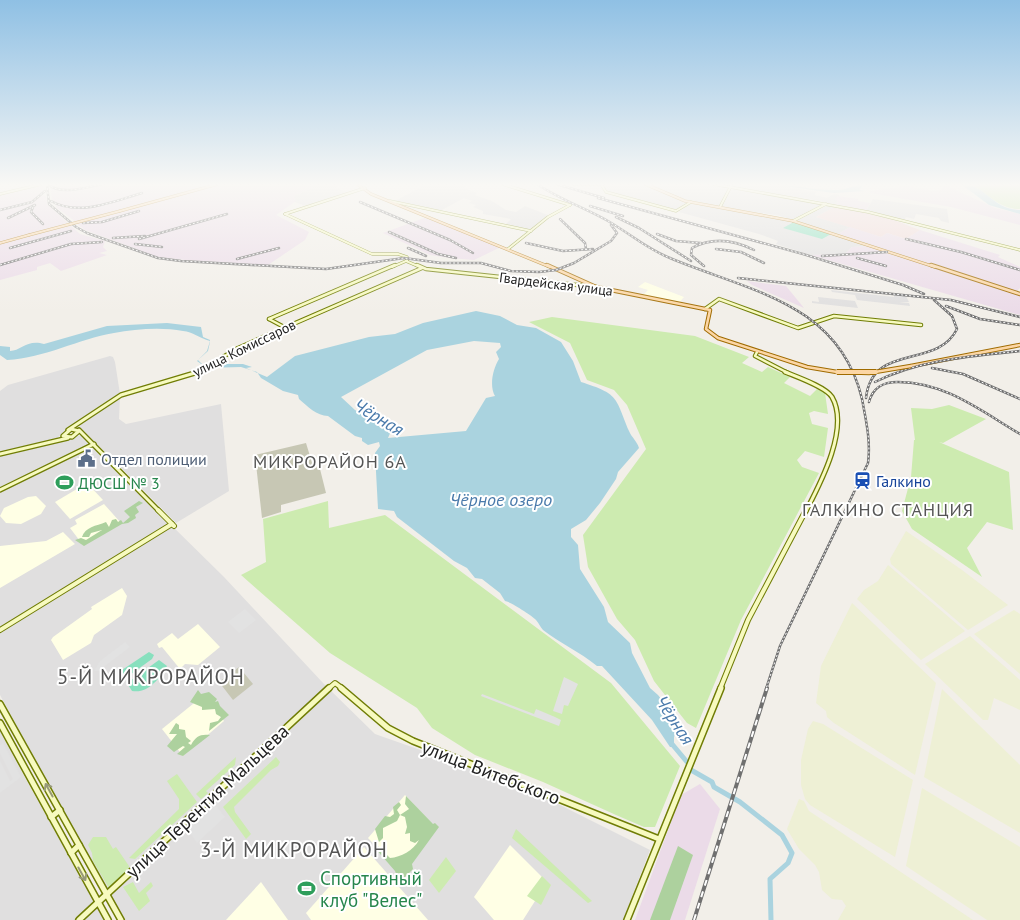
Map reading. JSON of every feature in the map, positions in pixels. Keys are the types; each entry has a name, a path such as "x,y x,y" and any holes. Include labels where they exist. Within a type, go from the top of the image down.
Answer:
{"main road":[{"path":"0,243 58,227"},
{"name":"Гвардейская улица","path":"313,227 372,254 401,254 407,257 406,261 426,269 596,287 705,309"},
{"path":"454,227 596,287"},
{"path":"511,227 530,231"},
{"path":"508,249 535,227"},
{"path":"811,227 1020,294"},
{"path":"933,227 1020,250"},
{"path":"284,328 269,319 406,261"},
{"name":"улица Комиссаров","path":"45,443 121,394 194,374 208,364 284,328 422,268"},
{"path":"417,271 426,269"},
{"path":"921,325 834,316 810,322 798,328 719,299 705,309 711,312 706,327 707,331 715,337 807,367 837,372 869,373 1020,345"},
{"path":"627,920 748,620 822,480 832,456 835,425 832,396 816,385 759,360 755,356 758,352"},
{"path":"73,436 78,429 79,422"},
{"path":"68,438 63,436 66,431 78,429"},
{"path":"0,630 173,525 78,429"},
{"path":"0,454 73,436 86,436"},
{"path":"0,490 94,444"},
{"name":"улица Витебского","path":"336,683 388,728 413,741 659,839"},
{"name":"улица Терентия Мальцева","path":"79,920 336,683"},
{"path":"0,704 122,920"},
{"path":"0,724 108,920"},
{"path":"51,817 60,810"},
{"path":"71,853 80,845"}],"shaded area":[{"path":"0,227 58,227 0,242"},
{"path":"63,227 72,227 80,234 105,241 103,247 107,251 99,253 107,255 61,271 50,263 37,267 37,270 0,280 0,244"},
{"path":"81,227 299,227 309,232 305,240 268,265 158,257"},
{"path":"400,227 449,227 501,247 474,260 450,258 430,255 383,233"},
{"path":"515,227 534,227 530,230"},
{"path":"733,227 811,227 870,246 852,247 845,254 811,255 776,244 778,241"},
{"path":"815,227 850,227 838,234"},
{"path":"848,227 912,227 920,230 906,239 887,233 881,237"},
{"path":"850,227 881,237 887,233 906,239 920,230 1000,255 998,257 1020,267 1020,288 1016,292 838,234"},
{"path":"870,246 1020,294 1020,315 811,255 845,254 852,247"},
{"path":"747,281 786,286 804,308 752,285"},
{"path":"645,282 684,297 679,303 642,296 648,290 638,287"},
{"path":"831,290 894,297 894,295 906,296 909,302 899,302 909,303 910,306 857,300 855,295 832,292"},
{"path":"818,297 855,301 858,308 812,303 812,301 819,302"},
{"path":"110,356 113,357 115,362 120,394 94,410 57,438 0,453 0,391 8,385"},
{"path":"120,396 119,419 126,424 221,404 229,491 176,523 79,426 80,423"},
{"path":"82,435 86,436 101,456 224,577 324,684 375,734 520,785 650,850 623,920 123,920 0,695 0,454"},
{"path":"306,443 313,466 320,469 326,493 281,505 281,512 262,518 255,455"},
{"path":"87,483 103,500 70,519 55,502"},
{"path":"36,496 46,506 41,514 21,524 6,523 0,516 4,508 28,497"},
{"path":"104,504 121,523 83,545 70,528 77,524 75,520"},
{"path":"906,531 1008,605 968,630 891,564 890,559"},
{"path":"63,532 75,544 0,588 0,546 46,541"},
{"path":"888,565 965,631 921,660 857,599 864,590 878,581"},
{"path":"122,588 127,596 122,615 94,635 91,643 63,660 51,640 53,637 92,609 91,607"},
{"path":"852,603 936,683 915,775 834,723 827,717 826,711 816,703 821,666"},
{"path":"245,609 256,620 239,633 228,622"},
{"path":"1014,610 1020,614 1020,674 974,634"},
{"path":"198,624 220,647 198,665 185,664 180,669 162,647 159,648 157,644 172,633 178,639"},
{"path":"970,636 1020,680 1020,710 994,698 988,720 983,720 925,664"},
{"path":"125,642 130,647 105,666 102,671 94,671 100,661"},
{"path":"239,667 253,684 233,700 219,682"},
{"path":"564,677 578,684 568,706 564,705 562,714 553,711"},
{"path":"942,689 1020,765 1020,833 924,777"},
{"path":"482,694 534,714 536,709 561,720 559,726 481,696"},
{"path":"204,695 224,721 183,756 162,729"},
{"path":"813,721 823,724 913,780 895,857 810,805 805,799 801,785 801,760 808,729"},
{"path":"0,731 23,774 104,920 0,920"},
{"path":"3,743 21,777 0,793 0,761 10,781 13,779 0,753 0,745"},
{"path":"700,784 720,809 685,920 635,920 681,795"},
{"path":"922,788 1020,847 1020,920 987,920 906,866"},
{"path":"405,795 436,828 400,872 368,838"},
{"path":"799,799 804,801 809,811 973,920 838,920 846,906 842,900 832,899 822,890 819,872 815,865 799,849 787,829"},
{"path":"211,805 217,807 225,817 197,843 186,827"},
{"path":"510,845 547,882 523,920 494,920 474,897"},
{"path":"364,847 428,920 311,920 306,913"},
{"path":"261,882 288,920 226,920"}],"green space":[{"path":"809,227 831,234 822,239 783,228"},
{"path":"552,317 695,336 749,357 742,363 762,372 768,367 790,377 784,383 810,396 817,389 825,393 828,414 814,411 809,413 812,424 828,428 824,457 805,451 797,460 802,467 819,473 741,620 696,728 687,723 654,681 635,640 617,619 588,567 583,535 646,449 627,405 614,390 587,380 570,343 529,322"},
{"path":"949,405 986,419 943,443 939,442 1009,472 1013,530 987,522 967,548 982,577 912,529 902,511 911,477 915,440 911,408 932,409"},
{"path":"139,501 143,503 136,507 139,512 135,515 136,518 128,523 122,524 84,546 75,540 81,538 86,540 102,530 91,533 89,537 82,537 88,529 106,522 109,527 112,520 116,519 118,522 121,520 123,523 130,517 124,511"},
{"path":"328,501 329,528 385,515 611,683 680,766 655,827 644,827 543,782 475,755 432,728 417,708 330,653 241,575 266,562 263,519"},
{"path":"149,652 154,655 152,659 127,677 120,677 122,670"},
{"path":"159,660 167,666 157,680 148,688 132,691 127,683"},
{"path":"198,690 201,694 209,692 217,699 215,702 218,701 220,706 229,715 209,731 210,723 218,721 221,717 216,714 215,709 202,710 202,707 190,702"},
{"path":"176,723 179,725 179,729 185,730 186,737 191,741 188,743 191,745 199,736 210,735 183,756 177,754 185,747 183,746 174,752 167,746 177,734 169,734"},
{"path":"236,757 235,765 206,791 208,793 201,799 196,794"},
{"path":"276,757 280,762 278,766 271,770 234,807 235,812 251,834 246,839 223,807"},
{"path":"177,774 197,802 135,859 129,858 179,809 179,799 167,781"},
{"path":"406,796 433,824 435,823 439,827 412,864 413,869 402,880 398,879 395,871 375,848 378,846 390,858 406,853 416,844 419,840 415,843 410,841 410,833 405,834 407,827 405,817 400,815 409,809 405,804"},
{"path":"399,802 401,805 397,810 400,815 397,821 383,828 383,838 379,842 375,829 385,816 390,817 394,814 393,807"},
{"path":"516,829 592,901 588,903 512,838"},
{"path":"93,837 106,837 113,849 116,847 129,866 128,871 109,888 93,861 88,845"},
{"path":"678,846 693,855 670,920 650,920"},
{"path":"446,857 456,871 439,893 429,880"},
{"path":"542,876 551,885 541,905 527,896"},
{"path":"133,882 139,893 151,882 153,886 146,893 150,901 139,911 123,887"}],"water":[{"name":"Чёрное озеро","path":"476,311 500,316 517,325 536,328 561,342 573,361 581,382 603,390 614,398 639,448 618,472 616,479 600,503 586,520 571,529 571,537 578,545 580,569 604,607 608,622 630,643 632,653 650,688 658,695 680,723 674,737 674,747 670,747 652,720 602,666 597,666 543,630 534,618 505,601 500,593 482,579 475,578 467,568 454,561 397,517 394,511 378,509 375,453 380,446 379,442 368,445 362,441 362,438 355,436 328,416 312,410 299,399 298,395 283,391 261,378 258,373 267,377 295,356 369,337 395,334 423,323","holes":["474,341 500,343 501,347 496,352 499,359 492,377 492,387 495,396 486,398 466,431 388,438 390,429 355,410 341,397 427,350"]},
{"path":"167,323 201,327 203,337 210,341 183,331 166,329 140,330 87,339 21,359 7,360 0,355 0,346 10,347 10,351 29,344 44,344 107,326"},
{"path":"227,364 243,364 252,367 246,368 251,370 241,367 206,368"}],"waterway":[{"name":"Чёрная","path":"672,744 687,762"},
{"name":"Чёрная","path":"691,770 712,782 714,787 740,802 782,835 792,853 788,863 770,879 771,920"}],"railway":[{"path":"76,227 87,233 158,258 181,261 326,269 404,258 441,263 481,263 511,271 539,272 556,270 574,263 611,241 617,233 612,227"},
{"path":"139,239 181,227"},
{"path":"419,227 450,240 473,253"},
{"path":"568,227 585,243 586,249"},
{"path":"617,227 662,254 787,304 812,320 833,341 850,366 862,399 868,439 868,463 780,646 766,689"},
{"path":"637,227 691,261"},
{"path":"704,227 803,254 903,285 924,294"},
{"path":"10,248 71,231"},
{"path":"389,232 438,254 456,258"},
{"path":"657,234 676,241 701,243"},
{"path":"113,238 145,236"},
{"path":"906,239 961,252 1020,270"},
{"path":"0,265 71,244 102,242"},
{"path":"704,266 691,255 692,248 707,242 731,242 754,250"},
{"path":"526,243 563,251 593,249"},
{"path":"135,244 162,247"},
{"path":"237,259 279,248"},
{"path":"408,248 426,256"},
{"path":"716,249 741,252 764,263"},
{"path":"822,256 887,252"},
{"path":"857,258 886,266"},
{"path":"738,278 951,300 1020,317"},
{"path":"866,398 871,381 880,369 892,362 935,349 948,341 957,329 952,316 934,300"},
{"path":"946,306 980,319 1020,325"},
{"path":"875,382 927,364 964,357 1020,351"},
{"path":"932,368 963,374 1020,399"},
{"path":"869,402 876,389 883,384 898,382 915,383 947,392 962,399 1020,434"},
{"path":"694,920 767,688"}],"place":[{"name":"Отдел полиции","path":"87,459"},
{"name":"Галкино","path":"862,481"},
{"name":"ДЮСШ № 3","path":"64,483"},
{"name":"Спортивный клуб \"Велес\"","path":"306,889"}],"district":[{"name":"МИКРОРАЙОН 6А","path":"330,461"},
{"name":"ГАЛКИНО СТАНЦИЯ","path":"888,509"},
{"name":"5-Й МИКРОРАЙОН","path":"151,676"},
{"name":"3-Й МИКРОРАЙОН","path":"294,849"}]}
